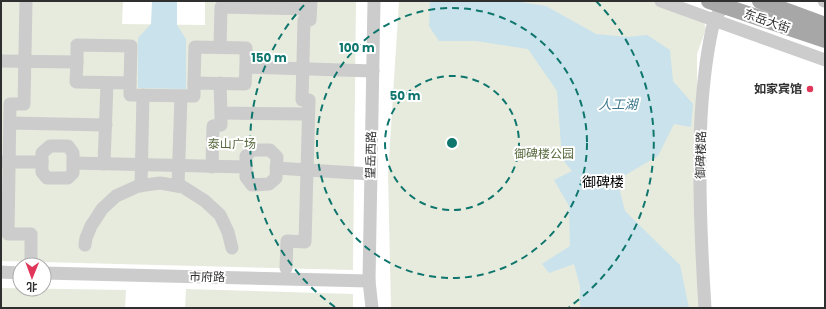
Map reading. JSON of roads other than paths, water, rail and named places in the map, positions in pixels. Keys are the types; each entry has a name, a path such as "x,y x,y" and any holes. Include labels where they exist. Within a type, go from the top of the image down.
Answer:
{"main road":[{"name":"东岳大街","path":"709,1 726,4 825,40"},
{"name":"东岳大街","path":"760,1 825,25"}],"street":[{"path":"26,1 24,104 10,104 10,123 5,162 8,234 31,234 31,257"},
{"path":"221,7 240,3 242,1"},
{"name":"望岳西路","path":"372,308 369,281 374,1"},
{"path":"661,1 825,60"},
{"name":"御碑楼路","path":"705,308 702,265 700,150 704,77 715,20 726,4"},
{"path":"221,7 293,5 292,20 308,10"},
{"path":"220,47 221,7"},
{"path":"286,268 287,241 305,242 309,100 302,100 308,10"},
{"path":"130,83 76,82 77,45 131,46 130,95 181,96 194,96 194,83 195,47 246,48 245,84 194,83"},
{"path":"1,61 77,62"},
{"path":"246,67 373,71"},
{"path":"104,164 107,83"},
{"path":"212,167 213,126 221,125 220,84"},
{"path":"142,186 143,95"},
{"path":"178,186 181,96"},
{"path":"221,113 308,114"},
{"path":"10,123 106,125"},
{"path":"50,146 68,146 73,153 73,173 68,178 47,178 42,172 42,162 42,153 50,146"},
{"path":"252,150 270,150 277,157 276,178 269,184 252,185 246,176 246,167 246,156 252,150"},
{"path":"5,162 42,162"},
{"path":"73,163 246,167"},
{"path":"276,168 371,174"},
{"path":"85,245 91,226 102,209 116,196 142,186 160,183 184,187 205,201 220,216 228,232 232,248"},
{"path":"1,272 12,273"},
{"name":"市府路","path":"52,274 369,281"}],"water":[{"path":"152,1 177,1 177,25 186,39 186,89 138,88 138,38 151,24"},
{"name":"人工湖","path":"430,1 513,1 546,6 596,34 628,37 647,35 670,50 673,81 693,104 691,127 674,124 658,156 617,180 625,211 680,265 689,308 580,308 580,286 574,264 549,273 542,264 570,246 569,206 554,180 572,171 562,159 557,91 528,49 476,41 439,41 429,26"}],"place":[{"name":"如家宾馆","path":"810,89"}],"district":[{"name":"御碑楼","path":"603,182"}],"park label":[{"name":"泰山广场","path":"232,144"},
{"name":"御碑楼公园","path":"544,154"}]}
